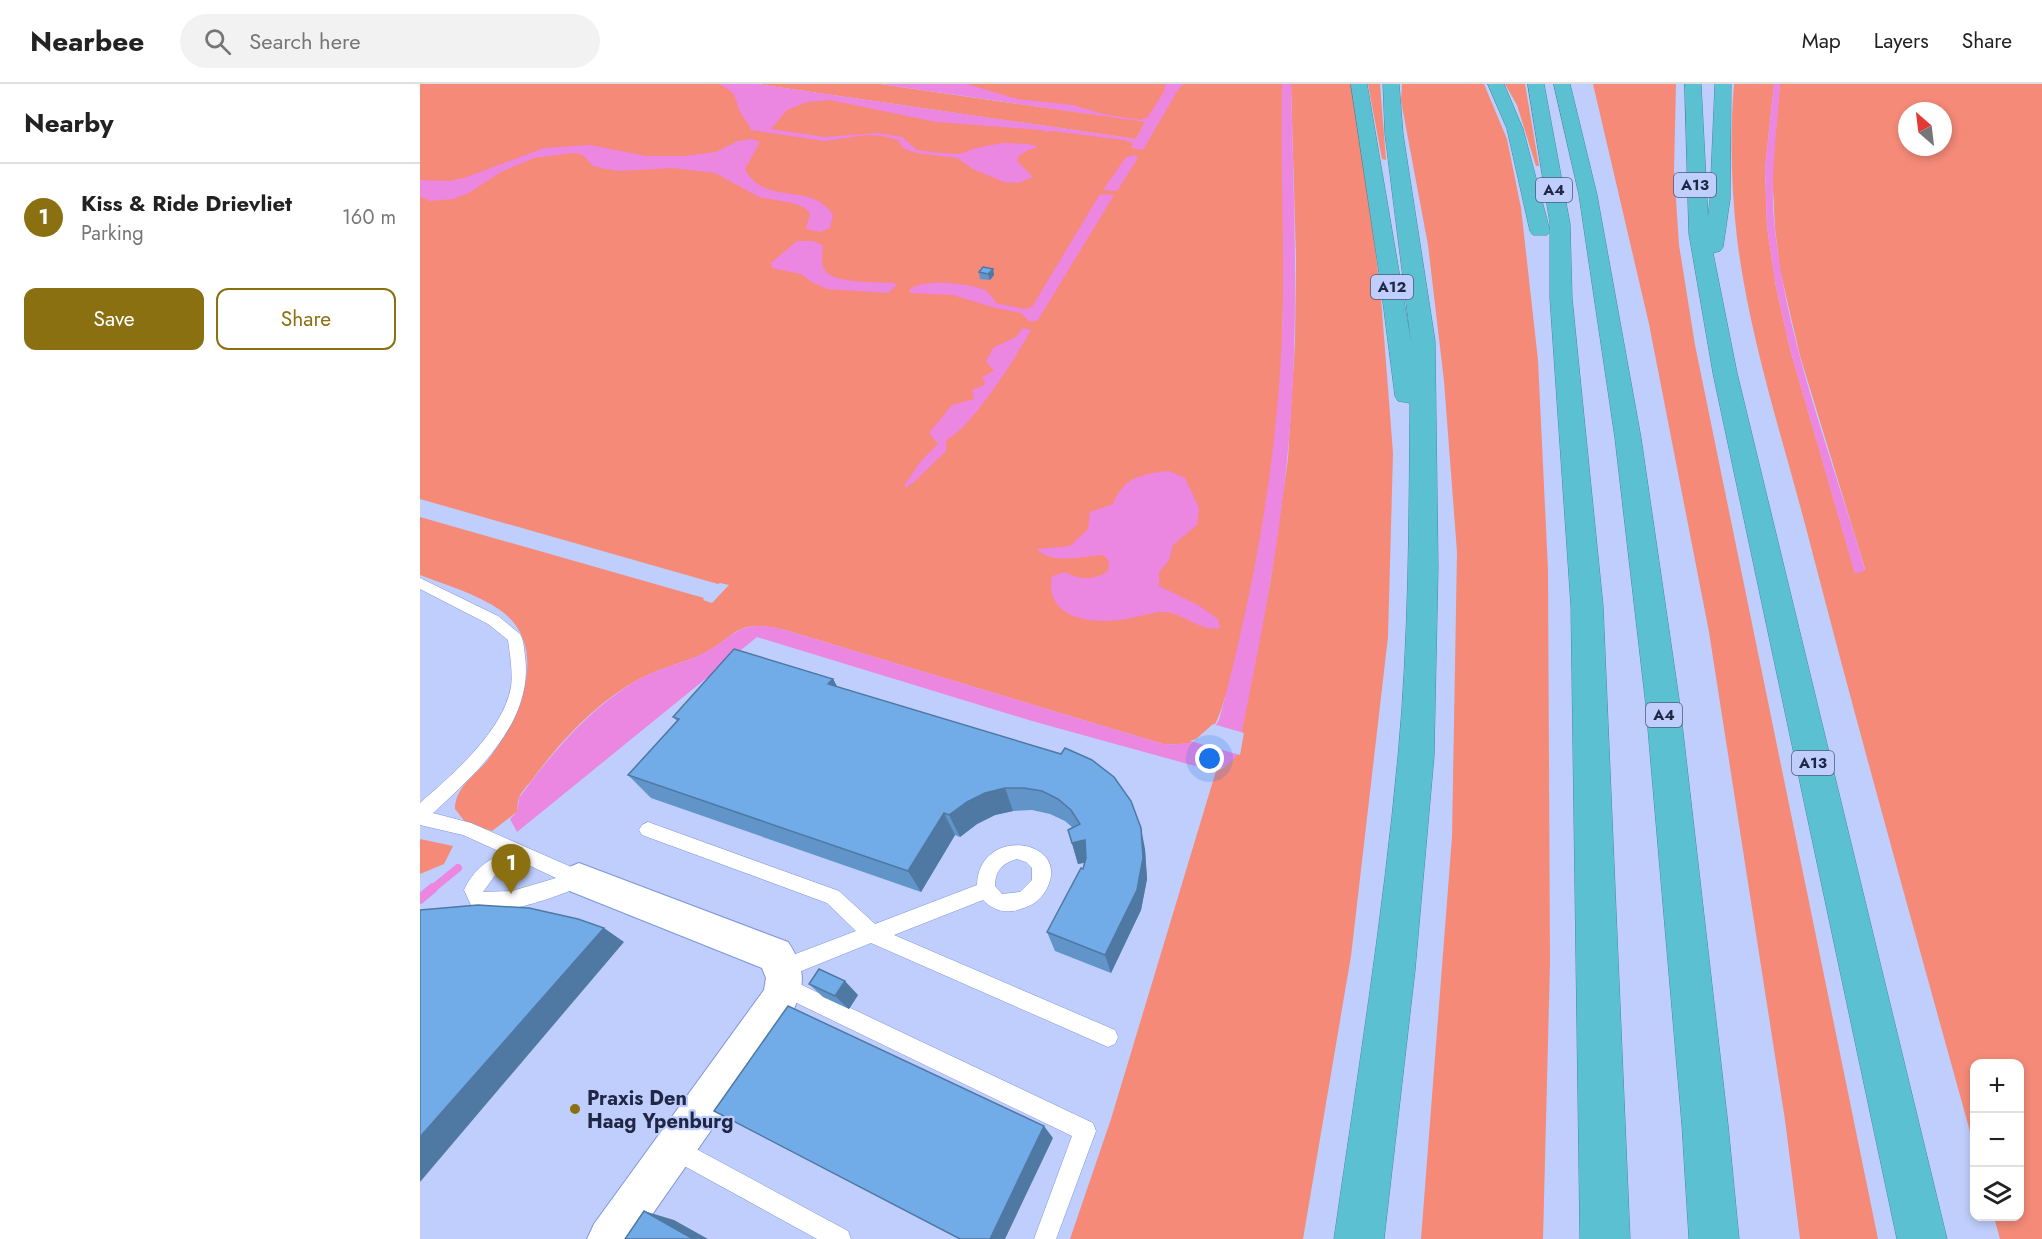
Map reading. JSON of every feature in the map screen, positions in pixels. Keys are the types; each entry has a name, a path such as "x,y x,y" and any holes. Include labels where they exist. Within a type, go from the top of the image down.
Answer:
{"highway":[{"name":"A12","path":"1359,84 1422,491"},
{"path":"1359,1239 1394,970 1416,756 1423,567 1423,341 1408,220 1394,134 1390,84"},
{"path":"1496,84 1515,129 1536,208 1544,250 1561,298"},
{"name":"A4","path":"1536,84 1560,224 1561,298 1587,606 1605,1239"},
{"name":"A4","path":"1562,84 1588,195 1628,438 1664,706 1706,1125 1714,1239"},
{"name":"A13","path":"1693,84 1696,198 1707,286 1922,1239"},
{"name":"A13","path":"1707,286 1720,199 1723,84"},
{"name":"A4","path":"1588,195 1590,122"}],"street":[{"path":"579,879 775,955 784,977 778,1003 609,1239"}],"lane":[{"path":"420,583 493,620 515,638 519,671 517,691 501,725 463,776 420,815"},
{"path":"420,815 465,828 579,879"},
{"path":"648,830 834,897 873,935 1108,1037"},
{"path":"520,854 490,868 473,890 478,901 512,900 579,879"},
{"path":"784,977 873,935 986,890"},
{"path":"784,977 1085,1131 1045,1239"},
{"path":"674,1148 840,1239"}],"shaded area":[{"path":"420,84 751,84 1141,140 1146,121 1136,139 757,84 880,84 1102,116 889,84 1288,84 1279,477 1238,700 1225,697 1217,721 1206,736 1189,743 1163,744 785,630 755,626 737,631 698,656 649,674 619,691 591,713 554,752 521,793 517,812 492,831 466,823 455,809 458,795 499,745 519,706 525,685 527,664 525,644 516,626 491,604 420,575 420,517 704,598 703,600 712,603 729,585 718,584 420,499"},
{"path":"719,84 757,84 1136,139 1145,122 881,84 967,84 1017,99 1073,105 1103,114 1140,120 1148,117 1164,91 1165,84 1185,84 1179,88 1143,150 1131,148 1133,143 1123,140 1052,131 936,122 830,100 807,102 787,110 771,129 825,137 877,133 902,137 917,150 940,153 960,154 1002,143 1029,144 1038,147 1018,157 1017,161 1033,177 1018,183 1004,182 973,169 957,158 916,153 903,148 898,140 883,136 866,135 825,141 751,130 733,94"},
{"path":"1282,84 1291,84 1295,319 1291,413 1283,497 1272,572 1237,755 1232,761 1218,769 1195,766 1032,721 757,637 517,832 510,819 517,812 519,798 544,765 585,720 634,682 702,654 747,627 785,630 1163,744 1187,743 1208,734 1219,720 1231,676 1251,586 1273,449 1282,323"},
{"path":"1291,84 1351,84 1369,197 1381,298 1393,453 1388,637 1351,956 1303,1239 1070,1239 1111,1119 1216,771 1223,768 1237,755 1271,578 1288,458 1295,341 1296,259"},
{"path":"1368,84 1380,84 1386,160 1382,159"},
{"path":"1402,84 1484,84 1507,139 1521,208 1538,360 1548,570 1550,963 1543,1239 1421,1239 1452,837 1457,552 1444,381 1428,245 1401,101"},
{"path":"1505,84 1525,84 1539,166 1536,166 1517,105"},
{"path":"1593,84 1676,84 1674,170 1679,245 1695,345 1878,1239 1800,1239 1785,1120 1709,632 1649,324"},
{"path":"1734,84 1774,84 1765,169 1767,227 1776,287 1790,349 1855,573 1865,569 1800,356 1780,270 1772,170 1780,84 2042,84 2042,1239 2000,1239 1995,1221 2024,1221 2024,1059 1970,1059 1970,1131 1759,355 1737,238 1733,199"},
{"path":"1774,84 1780,84 1774,157 1773,211 1781,273 1812,401 1865,570 1855,574 1790,349 1776,287 1767,227 1765,169"},
{"path":"752,139 760,142 745,169 753,180 764,187 813,199 824,205 833,215 830,228 820,232 806,229 810,213 803,207 759,197 715,173 673,168 619,171 593,166 583,155 572,153 534,158 501,172 469,193 453,199 430,201 420,196 420,180 449,181 464,178 544,148 590,145 646,156 685,156 716,152 738,141"},
{"path":"1135,155 1138,158 1117,191 1103,190 1126,157"},
{"path":"1100,194 1114,195 1038,320 1030,322 1021,313 953,295 911,293 909,291 922,284 967,285 983,289 996,303 1024,309 1032,307"},
{"path":"797,241 813,241 823,245 822,261 828,274 845,280 897,285 888,293 827,289 801,274 772,268 771,263"},
{"path":"1023,328 1031,330 993,391 968,422 946,440 946,451 905,488 905,484 921,461 938,444 929,433 952,405 974,399 972,390 984,385 982,377 994,371 986,362 993,348 1016,337"},
{"path":"1169,471 1185,478 1199,508 1197,525 1173,545 1169,560 1159,572 1159,586 1198,605 1218,619 1220,628 1213,629 1199,625 1178,615 1164,612 1119,620 1094,621 1071,615 1062,609 1055,601 1051,590 1052,576 1065,572 1082,578 1097,577 1108,571 1109,561 1103,555 1050,557 1037,549 1070,546 1088,529 1090,512 1113,504 1128,482 1142,476"},
{"path":"420,839 453,846 444,864 420,874"}],"pier":[{"path":"1213,724 1244,733 1240,755 1190,741 1196,739"}],"building":[{"path":"983,267 993,269 988,274 979,272"},
{"path":"734,649 833,679 828,684 1061,754 1065,748 1092,760 1114,777 1131,801 1141,828 1143,858 1137,890 1105,955 1047,932 1081,868 1083,869 1086,858 1085,840 1072,843 1068,830 1080,824 1071,810 1058,799 1042,791 1005,788 985,793 949,815 944,813 908,871 628,775 679,719 673,717"},
{"path":"478,905 529,908 578,919 604,928 420,1137 420,910"},
{"path":"819,969 845,981 835,996 809,984"},
{"path":"788,1006 1044,1126 990,1239 960,1239 714,1111"},
{"path":"644,1211 693,1239 625,1239"}],"waterway":[{"path":"431,890 458,868"},
{"path":"420,899 433,888"}],"place":[{"name":"Kiss & Ride Drievliet","path":"511,894"},
{"name":"Praxis Den Haag Ypenburg","path":"575,1109"}]}
